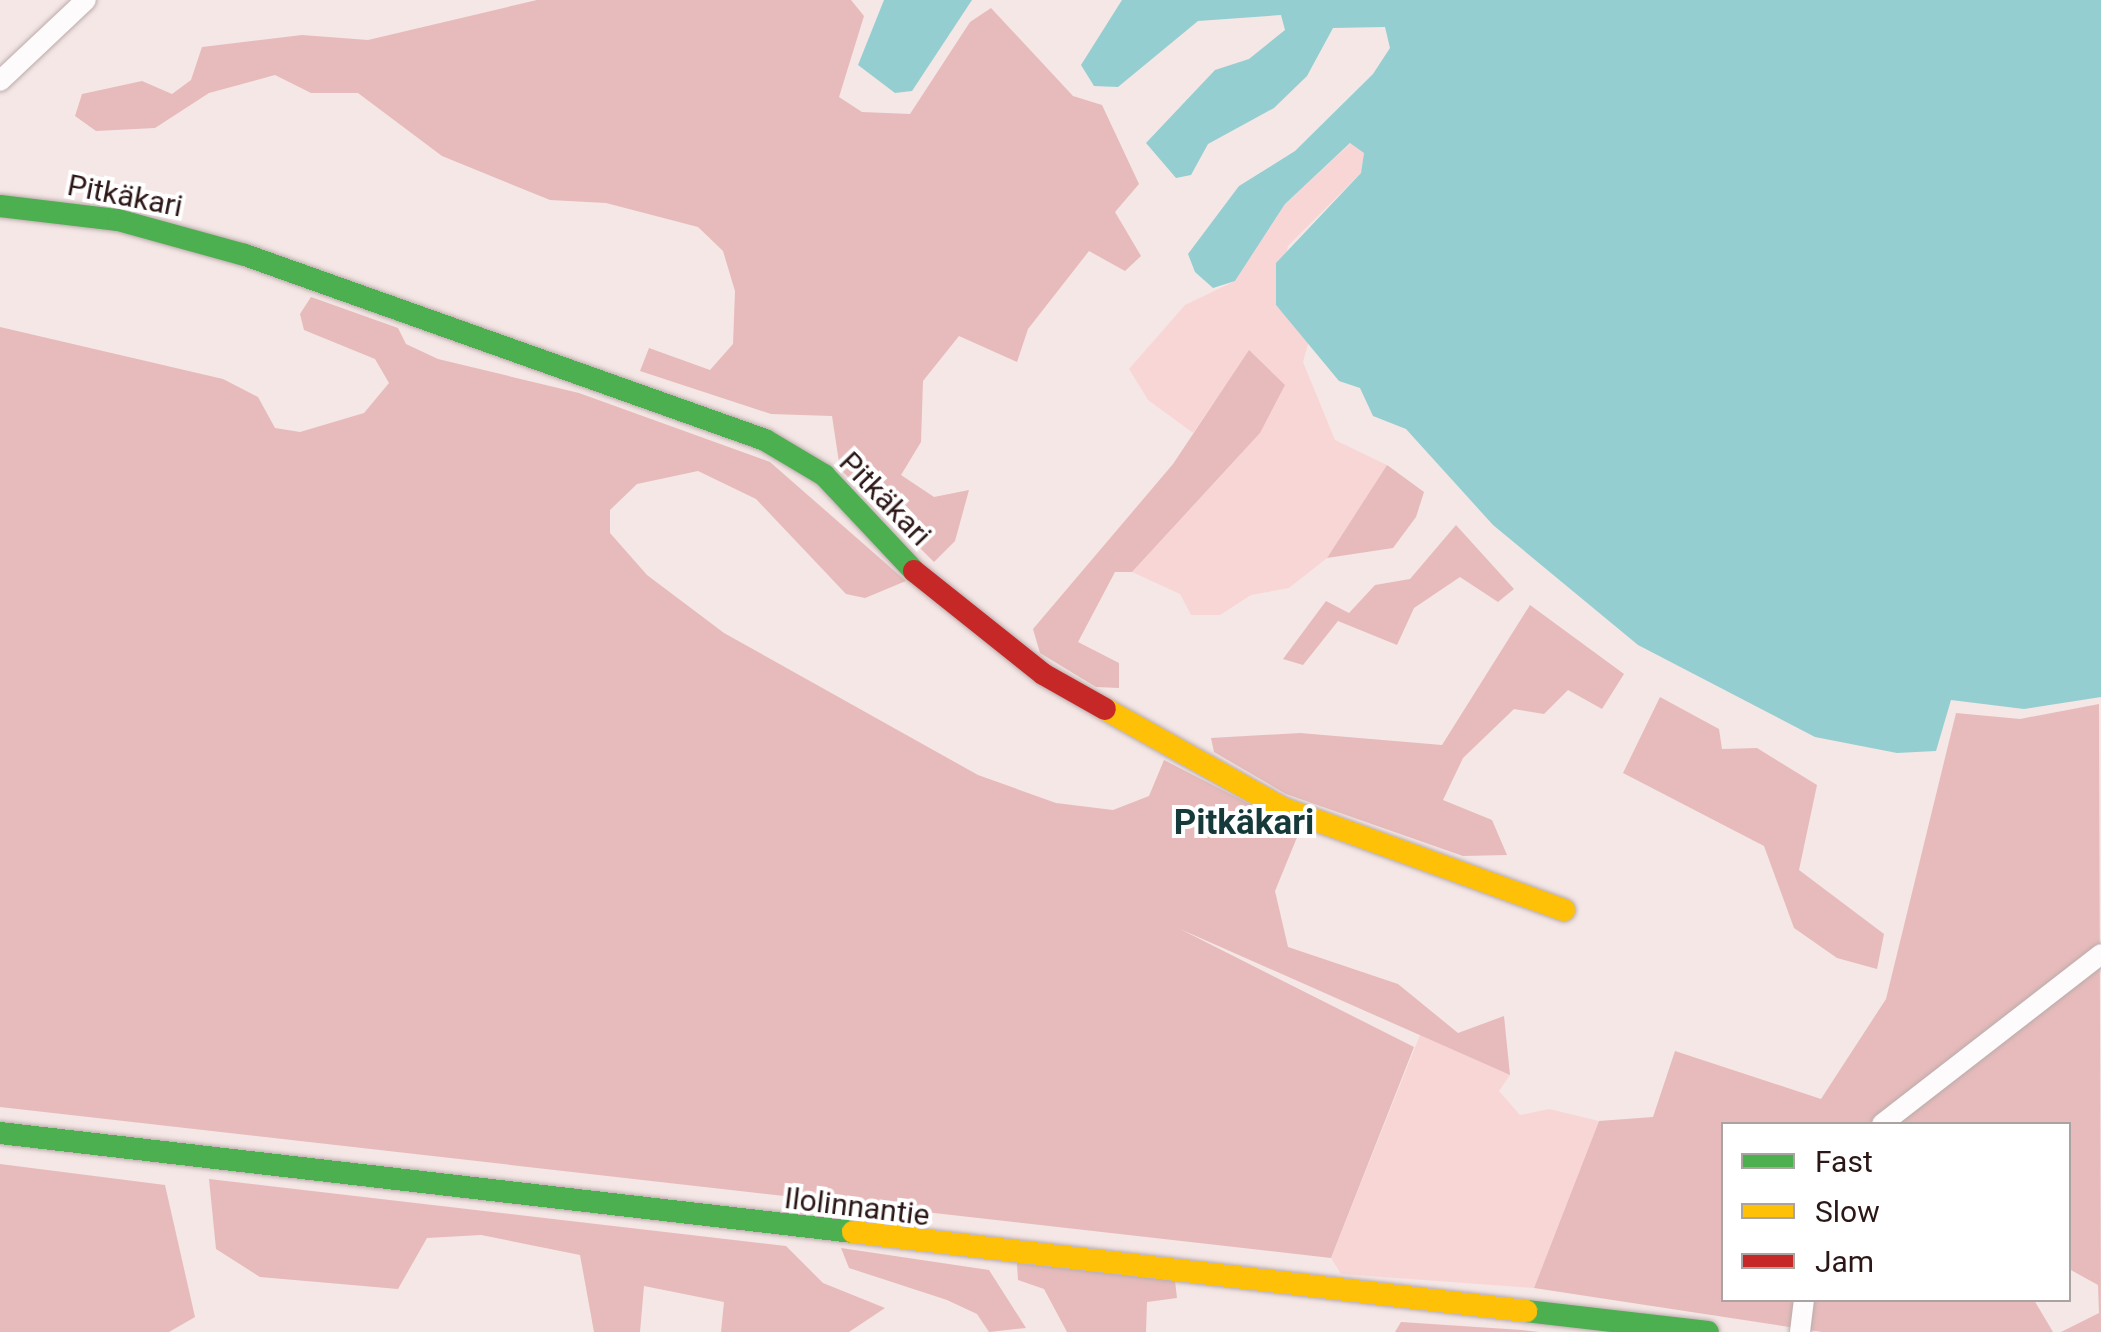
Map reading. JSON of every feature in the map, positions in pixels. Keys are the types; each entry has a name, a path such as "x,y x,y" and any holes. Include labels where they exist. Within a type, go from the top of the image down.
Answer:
{"street":[{"path":"0,80 86,0"},
{"name":"Pitkäkari","path":"0,206 118,220 245,255 765,440 824,475 960,613 1060,684 1282,808 1564,910"},
{"path":"1885,1122 2101,954"},
{"name":"Ilolinnantie","path":"0,1133 1708,1332"},
{"path":"1800,1332 1804,1302"}],"shaded area":[{"path":"537,0 851,0 864,16 839,97 862,112 910,114 970,22 991,8 1073,96 1102,105 1139,184 1115,212 1141,256 1125,271 1089,251 1028,329 1017,362 959,336 923,381 921,442 901,475 934,497 969,490 955,541 934,562 840,469 832,416 771,414 640,371 649,348 710,370 733,344 735,291 723,251 698,227 606,203 550,200 442,156 358,93 311,93 275,75 209,93 155,128 96,131 75,116 82,94 142,81 172,94 191,80 202,47 302,35 368,40"},
{"path":"1351,143 1364,153 1361,173 1288,246 1276,305 1309,341 1303,362 1335,440 1387,465 1327,558 1289,588 1251,595 1220,615 1191,615 1180,594 1132,572 1260,433 1249,351 1193,433 1148,400 1129,369 1185,305 1235,281 1285,204"},
{"path":"311,297 398,328 406,344 438,359 579,393 770,462 906,581 865,598 846,594 756,499 698,471 637,484 610,510 610,533 647,575 724,633 978,775 1056,803 1113,810 1149,796 1164,760 1300,830 1275,891 1288,947 1398,984 1458,1033 1504,1016 1510,1075 1180,929 1414,1047 1331,1258 0,1107 0,327 223,379 258,397 275,428 300,432 364,413 389,383 375,359 304,330 300,314"},
{"path":"1249,350 1285,385 1260,433 1132,572 1115,572 1078,642 1119,663 1119,688 1096,687 1040,653 1033,629 1173,464"},
{"path":"1387,465 1424,492 1416,517 1393,548 1327,558"},
{"path":"1456,525 1514,589 1498,602 1460,577 1414,608 1397,645 1338,621 1303,665 1283,659 1326,601 1349,613 1375,585 1410,579"},
{"path":"1530,605 1624,674 1602,709 1568,690 1544,714 1514,709 1463,758 1443,800 1492,820 1507,855 1463,856 1286,794 1214,752 1211,738 1300,733 1442,745"},
{"path":"1660,697 1719,729 1722,749 1757,748 1817,785 1799,870 1884,934 1877,969 1837,958 1794,928 1764,846 1623,773"},
{"path":"2099,704 2101,1332 2061,1332 2099,1313 2098,1285 2071,1270 2071,1122 1721,1122 1721,1302 2035,1302 2053,1332 1822,1332 1534,1288 1599,1121 1653,1117 1675,1051 1821,1099 1886,999 1956,713 2020,719"},
{"path":"1420,1035 1510,1075 1499,1091 1520,1115 1549,1109 1599,1121 1534,1288 1341,1274 1331,1258"},
{"path":"0,1164 165,1185 195,1317 169,1332 0,1332"},
{"path":"209,1179 786,1246 823,1283 885,1308 849,1332 721,1332 724,1302 644,1286 640,1332 594,1332 580,1255 481,1235 427,1238 398,1289 260,1277 216,1249"},
{"path":"841,1248 989,1270 1026,1328 989,1332 977,1314 947,1300 849,1268"},
{"path":"1017,1263 1175,1281 1177,1298 1147,1302 1146,1332 1067,1332 1044,1289 1018,1280"},
{"path":"1401,1322 1522,1330 1539,1332 1395,1332"}],"water":[{"path":"884,0 972,0 912,91 895,93 858,65"},
{"path":"1122,0 2101,0 2101,697 2024,709 1951,700 1936,751 1897,753 1815,737 1638,645 1493,525 1406,429 1373,416 1360,388 1339,381 1276,305 1276,263 1361,173 1364,153 1350,143 1285,204 1235,281 1213,288 1195,272 1188,254 1239,186 1295,151 1373,74 1390,48 1385,27 1333,28 1307,76 1274,108 1208,144 1191,175 1176,178 1146,143 1215,70 1249,59 1285,30 1281,15 1198,21 1118,87 1094,86 1081,65"}],"traffic: fast":[{"path":"0,206 118,220 245,255 765,440 824,475 914,571"},
{"path":"0,1133 853,1232"},
{"path":"1526,1311 1708,1332"}],"traffic: slow":[{"path":"1105,709 1282,808 1564,910"},
{"path":"853,1232 1526,1311"}],"traffic: jam":[{"path":"914,571 1043,674 1105,709"}],"district":[{"name":"Pitkäkari","path":"1244,823"}]}
